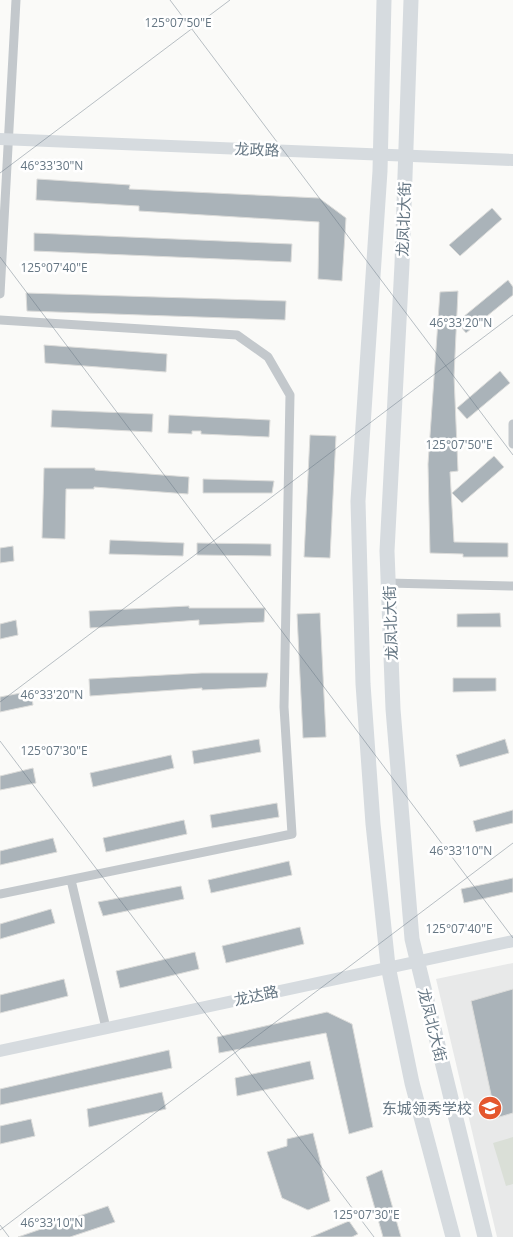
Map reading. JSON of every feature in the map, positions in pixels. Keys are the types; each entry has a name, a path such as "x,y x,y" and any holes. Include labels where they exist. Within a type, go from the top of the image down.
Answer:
{"main road":[{"name":"龙凤北大街","path":"384,0 380,154 358,500 363,684 373,824 388,966 412,1083 453,1237"},
{"name":"龙凤北大街","path":"411,0 387,551 393,709 412,939 485,1237"}],"street":[{"path":"0,294 4,139 16,0"},
{"name":"龙政路","path":"4,139 513,160"},
{"path":"0,320 237,335 268,357 290,395 284,708 292,834 0,894"},
{"path":"513,424 513,444"},
{"path":"388,584 513,586"},
{"path":"71,880 106,1028"},
{"name":"龙达路","path":"0,1052 388,966 513,941"}],"shaded area":[{"name":"东城领秀学校","path":"513,963 513,1237 497,1237 436,979"},
{"path":"513,1137 513,1184 506,1186 493,1143"}],"building":[{"path":"37,179 130,185 129,189 319,198 346,218 342,281 318,279 319,222 139,211 139,206 36,200"},
{"path":"492,208 502,219 460,256 449,245"},
{"path":"34,233 292,244 291,262 34,251"},
{"path":"508,280 513,287 513,295 466,333 457,322"},
{"path":"458,291 454,376 458,471 450,472 454,542 508,543 508,557 463,557 463,554 430,553 428,464 440,292"},
{"path":"26,293 286,301 285,320 27,311"},
{"path":"44,345 167,354 166,372 45,363"},
{"path":"500,371 510,383 467,419 457,408"},
{"path":"52,410 153,414 152,432 51,427"},
{"path":"169,415 270,420 269,437 201,434 201,431 192,431 192,434 168,433"},
{"path":"310,435 336,436 330,558 304,557"},
{"path":"494,456 504,467 462,503 452,493"},
{"path":"44,468 95,468 95,470 189,477 188,494 94,487 94,489 66,489 65,539 42,538"},
{"path":"203,479 274,481 272,493 203,493"},
{"path":"110,540 184,543 183,556 109,554"},
{"path":"197,543 271,544 271,556 197,555"},
{"path":"13,546 14,561 0,563 0,548"},
{"path":"189,606 189,608 265,608 264,622 199,625 199,620 90,628 89,611"},
{"path":"320,613 326,737 303,738 297,614"},
{"path":"500,613 501,627 457,627 457,614"},
{"path":"16,620 18,635 0,639 0,624"},
{"path":"202,673 268,673 266,687 202,690 202,688 90,696 89,679"},
{"path":"453,678 496,678 496,691 453,692"},
{"path":"31,691 33,705 0,712 0,697"},
{"path":"259,739 261,752 194,764 192,751"},
{"path":"505,739 509,753 460,767 456,755"},
{"path":"171,755 174,768 93,787 90,773"},
{"path":"33,768 36,783 0,790 0,776"},
{"path":"277,803 279,817 212,828 210,815"},
{"path":"513,810 513,823 476,832 473,821"},
{"path":"184,820 187,834 106,852 103,838"},
{"path":"53,838 57,852 0,865 0,851"},
{"path":"289,861 292,875 211,893 208,880"},
{"path":"513,878 513,892 464,903 461,889"},
{"path":"181,886 184,899 103,916 98,902"},
{"path":"51,909 55,923 0,939 0,924"},
{"path":"300,927 304,944 226,963 222,946"},
{"path":"195,952 199,969 120,988 116,971"},
{"path":"64,979 68,996 0,1013 0,995"},
{"path":"513,989 513,1113 496,1118 471,1001"},
{"path":"327,1012 352,1024 373,1127 349,1134 326,1033 219,1053 217,1037"},
{"path":"169,1050 172,1068 0,1105 0,1089"},
{"path":"310,1061 314,1079 237,1096 235,1078"},
{"path":"162,1092 166,1109 89,1127 87,1109"},
{"path":"31,1119 35,1136 0,1144 0,1126"},
{"path":"313,1133 330,1201 308,1210 282,1198 267,1152 287,1146 287,1139"},
{"path":"382,1170 401,1237 383,1237 366,1177"},
{"path":"108,1206 115,1222 70,1237 18,1237"},
{"path":"349,1221 358,1234 352,1237 311,1237"}],"place":[{"name":"东城领秀学校","path":"490,1108"}]}
